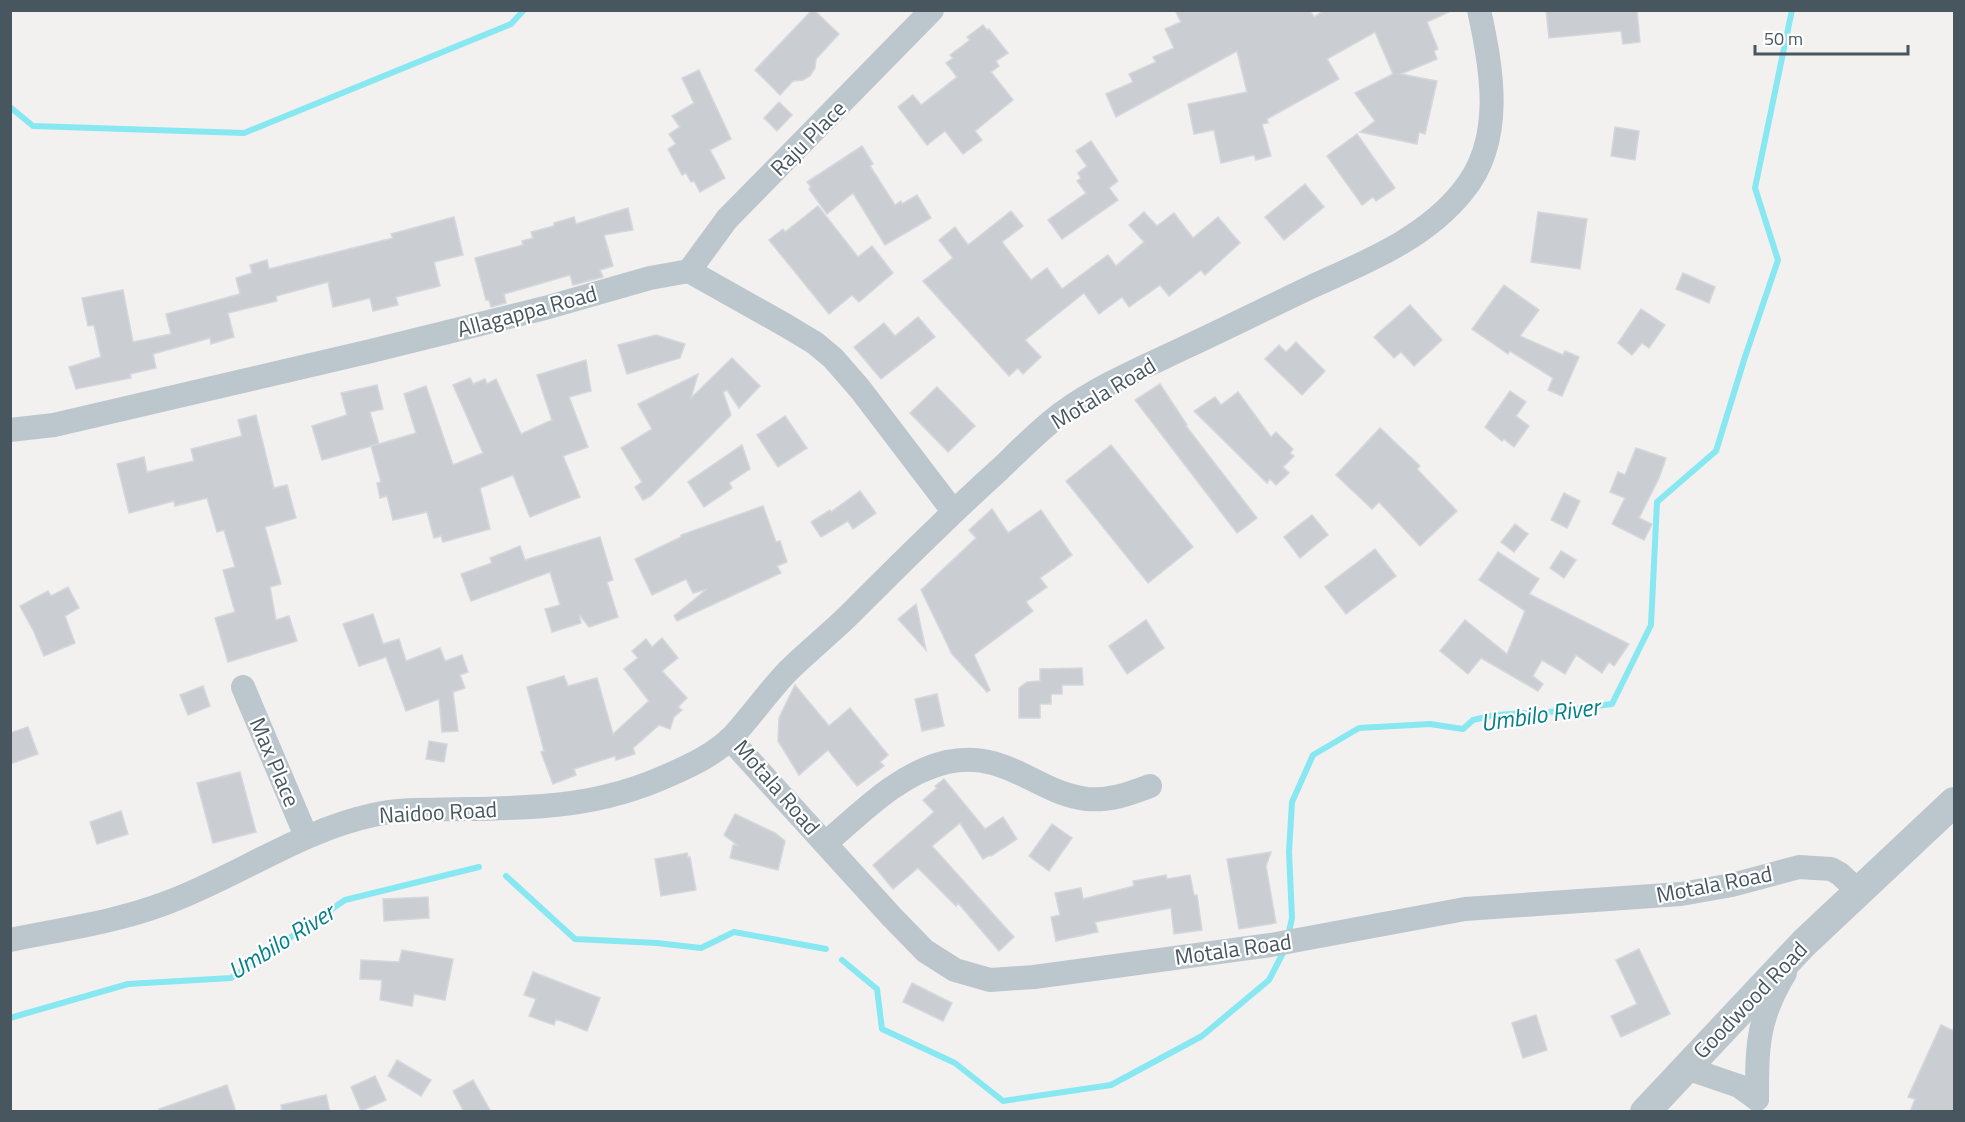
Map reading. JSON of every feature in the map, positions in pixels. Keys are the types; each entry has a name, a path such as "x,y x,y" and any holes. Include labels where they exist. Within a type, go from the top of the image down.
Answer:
{"street":[{"name":"Raju Place","path":"689,271 727,219 933,10"},
{"name":"Motala Road","path":"1479,10 1488,53 1492,101 1482,160 1476,174 1461,195 1422,228 1377,256 1134,371 1066,410 953,511 854,611 788,671 730,739 925,951 956,970 990,980 1034,977 1271,945 1465,909 1681,894 1732,885 1799,867 1831,869 1840,874 1858,891"},
{"name":"Allagappa Road","path":"10,430 54,425 360,354 545,308 650,278 689,271"},
{"path":"689,271 785,325 833,358 866,397 953,511"},
{"name":"Max Place","path":"243,687 306,836"},
{"name":"Naidoo Road","path":"10,940 93,925 165,904 306,836 375,814 531,808 602,798 665,777 703,759 730,739"},
{"path":"826,843 874,801 900,783 932,766 947,762 970,759 997,763 1070,795 1085,799 1125,796 1150,786"},
{"name":"Goodwood Road","path":"1645,1112 1804,943 1954,802"},
{"path":"1686,1068 1739,1086 1757,1099 1757,1052 1761,1023 1774,992 1804,943"}],"building":[{"path":"812,10 839,34 816,59 815,68 810,76 803,80 793,81 780,95 755,70"},
{"path":"1175,10 1310,10 1314,17 1325,10 1453,10 1427,22 1438,49 1434,51 1437,59 1401,74 1437,81 1425,134 1419,132 1417,144 1360,132 1375,121 1355,93 1393,74 1375,32 1327,59 1339,79 1267,119 1268,123 1262,124 1271,156 1256,160 1254,155 1221,163 1214,130 1194,134 1188,104 1247,92 1237,51 1116,117 1106,94 1133,82 1129,74 1156,62 1153,57 1174,48 1165,29 1181,22"},
{"path":"1546,10 1637,10 1640,42 1623,44 1621,31 1549,38"},
{"path":"983,25 987,30 989,29 1008,53 996,61 999,66 991,72 1013,100 975,131 982,140 963,154 945,131 927,145 898,107 913,95 921,105 957,77 946,63 953,58 950,55 970,40 967,37"},
{"path":"699,70 731,139 710,150 725,178 700,192 686,173 682,175 668,149 676,144 669,134 680,127 672,116 694,103 682,78"},
{"path":"779,102 792,115 777,131 764,118"},
{"path":"1615,127 1639,131 1635,160 1611,156"},
{"path":"1357,134 1395,188 1376,201 1373,197 1362,205 1327,156"},
{"path":"1091,141 1118,181 1109,188 1118,200 1062,239 1048,220 1086,193 1077,181 1081,178 1078,173 1087,166 1076,151"},
{"path":"862,146 873,164 870,166 895,205 901,201 902,204 917,195 931,218 885,245 853,193 827,214 809,189 811,187 807,182"},
{"path":"1305,184 1324,207 1284,240 1265,217"},
{"path":"818,206 858,257 872,246 893,273 859,302 852,295 829,314 769,240 783,229 785,232"},
{"path":"628,208 633,230 604,235 613,266 600,270 603,277 573,285 570,275 504,294 506,303 491,307 489,300 486,300 475,258 523,245 522,241 533,238 531,232 554,226 554,223 574,217 576,224"},
{"path":"1011,211 1023,226 1002,242 1031,280 1047,268 1062,289 1108,255 1116,266 1144,242 1129,225 1144,212 1157,226 1174,213 1193,238 1218,217 1240,243 1205,275 1201,270 1169,296 1160,285 1129,307 1122,297 1099,314 1084,293 1025,340 1041,357 1023,374 1018,368 1009,376 923,281 953,258 939,240 955,227 968,245"},
{"path":"1538,212 1587,219 1580,269 1531,262"},
{"path":"454,217 463,255 434,262 440,286 396,297 398,305 373,311 370,298 333,307 328,282 276,296 277,301 228,313 234,337 211,344 210,338 153,354 156,368 130,374 131,378 76,389 69,367 101,357 94,325 88,326 82,298 123,290 133,342 171,334 166,314 240,294 236,278 252,273 250,265 267,260 269,269 393,238 391,234"},
{"path":"1683,273 1715,287 1709,303 1676,289"},
{"path":"1504,285 1539,310 1520,336 1563,355 1565,351 1579,357 1562,396 1548,390 1553,378 1510,351 1508,354 1472,329"},
{"path":"1410,305 1442,340 1414,366 1401,352 1394,358 1374,337"},
{"path":"1641,309 1665,325 1649,348 1642,343 1632,355 1618,343"},
{"path":"918,317 935,337 881,379 854,347 884,323 895,336"},
{"path":"656,335 685,344 680,358 627,374 618,345"},
{"path":"1296,342 1325,371 1302,395 1265,359 1279,345 1286,352"},
{"path":"732,358 760,386 739,408 727,390 723,392 731,415 651,496 643,500 635,487 642,482 621,448 652,429 638,404 698,374 691,398"},
{"path":"586,360 591,391 569,397 588,447 563,456 580,497 530,517 513,475 480,488 490,529 443,542 441,536 434,538 427,512 393,520 387,496 380,498 377,483 381,482 371,446 322,460 312,426 347,415 341,393 377,385 383,409 370,412 379,444 416,433 404,394 426,386 453,465 483,453 453,385 470,378 473,384 485,379 487,384 496,379 521,434 552,420 537,375"},
{"path":"1160,384 1186,426 1257,518 1237,533 1135,400"},
{"path":"937,387 975,426 948,452 910,413"},
{"path":"1510,391 1526,402 1516,416 1529,426 1514,447 1504,439 1502,441 1485,427"},
{"path":"1238,392 1271,437 1276,432 1293,449 1290,453 1294,456 1283,467 1289,473 1276,485 1270,479 1267,483 1194,411 1215,397 1221,405"},
{"path":"256,415 274,488 287,485 296,518 265,527 281,584 270,587 276,620 289,616 297,641 228,662 215,618 235,612 223,570 235,567 224,530 217,532 207,498 175,506 174,501 129,513 117,464 144,457 147,472 194,461 191,449 242,436 238,420"},
{"path":"785,416 807,448 778,467 757,435"},
{"path":"1380,428 1420,466 1417,469 1457,511 1420,546 1379,502 1372,509 1336,475"},
{"path":"742,445 750,469 729,483 732,488 704,507 688,482"},
{"path":"1111,445 1193,547 1148,583 1066,481"},
{"path":"1636,448 1666,458 1659,478 1639,518 1652,524 1644,540 1612,524 1625,498 1610,492 1618,472 1625,475"},
{"path":"860,491 876,513 853,529 848,521 821,537 811,522 830,510 831,512"},
{"path":"1564,493 1580,501 1567,528 1551,520"},
{"path":"763,506 776,542 780,541 787,562 777,566 781,573 677,621 674,616 707,589 693,593 686,579 652,595 635,559 681,535"},
{"path":"992,509 1008,533 1041,510 1072,555 1040,578 1047,587 1026,602 1033,611 974,655 990,690 987,692 952,654 921,590 976,538 969,530"},
{"path":"1312,515 1328,535 1300,558 1284,537"},
{"path":"1515,524 1528,534 1514,552 1501,542"},
{"path":"600,537 613,580 607,582 618,617 589,627 579,614 581,623 552,632 545,609 560,605 550,572 471,601 461,574 492,563 490,558 520,546 525,560"},
{"path":"1375,549 1396,576 1346,614 1325,587"},
{"path":"1561,551 1576,560 1564,578 1550,568"},
{"path":"1498,552 1539,579 1529,594 1629,644 1614,666 1609,662 1602,673 1576,655 1565,674 1542,660 1533,676 1543,684 1538,691 1481,658 1468,674 1440,651 1465,620 1507,654 1525,611 1479,580"},
{"path":"68,587 79,608 65,616 75,643 44,656 20,606 48,591 51,596"},
{"path":"916,604 926,650 898,619"},
{"path":"373,614 383,644 399,639 406,661 440,648 445,661 462,655 468,672 460,675 465,688 453,692 458,731 442,732 439,699 406,711 386,657 359,666 343,624"},
{"path":"1146,620 1164,648 1127,674 1109,646"},
{"path":"662,638 678,658 662,671 687,698 678,707 682,710 674,717 670,729 659,725 633,748 635,754 616,760 615,756 574,769 576,775 553,784 541,752 544,751 527,687 564,676 568,686 597,678 613,734 649,701 624,669 638,658 632,651 646,639 652,647"},
{"path":"1082,668 1083,685 1062,685 1062,694 1051,694 1051,704 1040,704 1040,718 1019,718 1019,688 1027,682 1040,681 1040,669"},
{"path":"795,685 829,726 850,708 888,755 880,762 884,766 857,786 828,750 799,775 778,741 779,718"},
{"path":"203,686 210,706 188,715 180,695"},
{"path":"937,694 944,726 922,731 915,699"},
{"path":"28,727 38,754 10,764 10,733"},
{"path":"429,741 447,744 444,762 426,759"},
{"path":"240,772 256,832 213,843 197,783"},
{"path":"944,779 985,829 1003,817 1017,839 983,859 960,823 932,846 1014,937 999,951 958,903 956,906 918,868 893,889 873,865 934,812 923,800"},
{"path":"121,811 128,834 97,844 90,822"},
{"path":"735,814 775,833 785,841 778,870 730,858 733,845 737,845 724,835"},
{"path":"1052,824 1072,838 1049,871 1029,856"},
{"path":"1271,852 1266,866 1276,923 1239,929 1227,859"},
{"path":"687,853 688,858 690,857 696,890 661,896 655,859"},
{"path":"1166,875 1167,879 1190,875 1194,895 1197,895 1202,930 1174,934 1171,908 1095,922 1098,932 1056,941 1051,917 1060,915 1055,893 1081,888 1083,899 1134,886 1133,881"},
{"path":"428,897 429,918 384,921 383,899"},
{"path":"1639,949 1670,1014 1621,1037 1611,1016 1637,1004 1616,960"},
{"path":"402,950 453,959 445,1000 414,994 412,1006 380,1000 382,980 360,979 361,960 399,962"},
{"path":"533,972 600,998 587,1031 556,1019 554,1025 529,1016 536,999 524,995"},
{"path":"912,983 952,1003 943,1021 903,1002"},
{"path":"1536,1015 1547,1050 1523,1058 1512,1023"},
{"path":"1941,1025 1954,1031 1954,1112 1910,1112 1915,1099 1908,1097"},
{"path":"397,1060 431,1080 421,1096 388,1076"},
{"path":"375,1076 386,1100 361,1111 351,1087"},
{"path":"473,1080 491,1112 464,1112 453,1091"},
{"path":"227,1085 236,1112 159,1112 159,1109"},
{"path":"326,1095 330,1112 282,1112 281,1105"}],"waterway":[{"path":"10,107 33,126 244,133 511,24 524,10"},
{"name":"Umbilo River","path":"1288,936 1292,918 1289,852 1292,802 1313,755 1359,728 1430,724 1463,729 1473,720 1495,715 1549,712 1612,704 1651,625 1657,502 1716,451 1778,260 1755,188 1792,10"},
{"name":"Umbilo River","path":"10,1018 128,984 231,978 345,900 479,867"},
{"name":"Umbilo River","path":"506,876 575,939 657,943 701,948 734,932 826,949"},
{"name":"Umbilo River","path":"842,960 877,989 882,1029 955,1063 1003,1101 1111,1085 1202,1036 1269,980 1285,949"}]}
